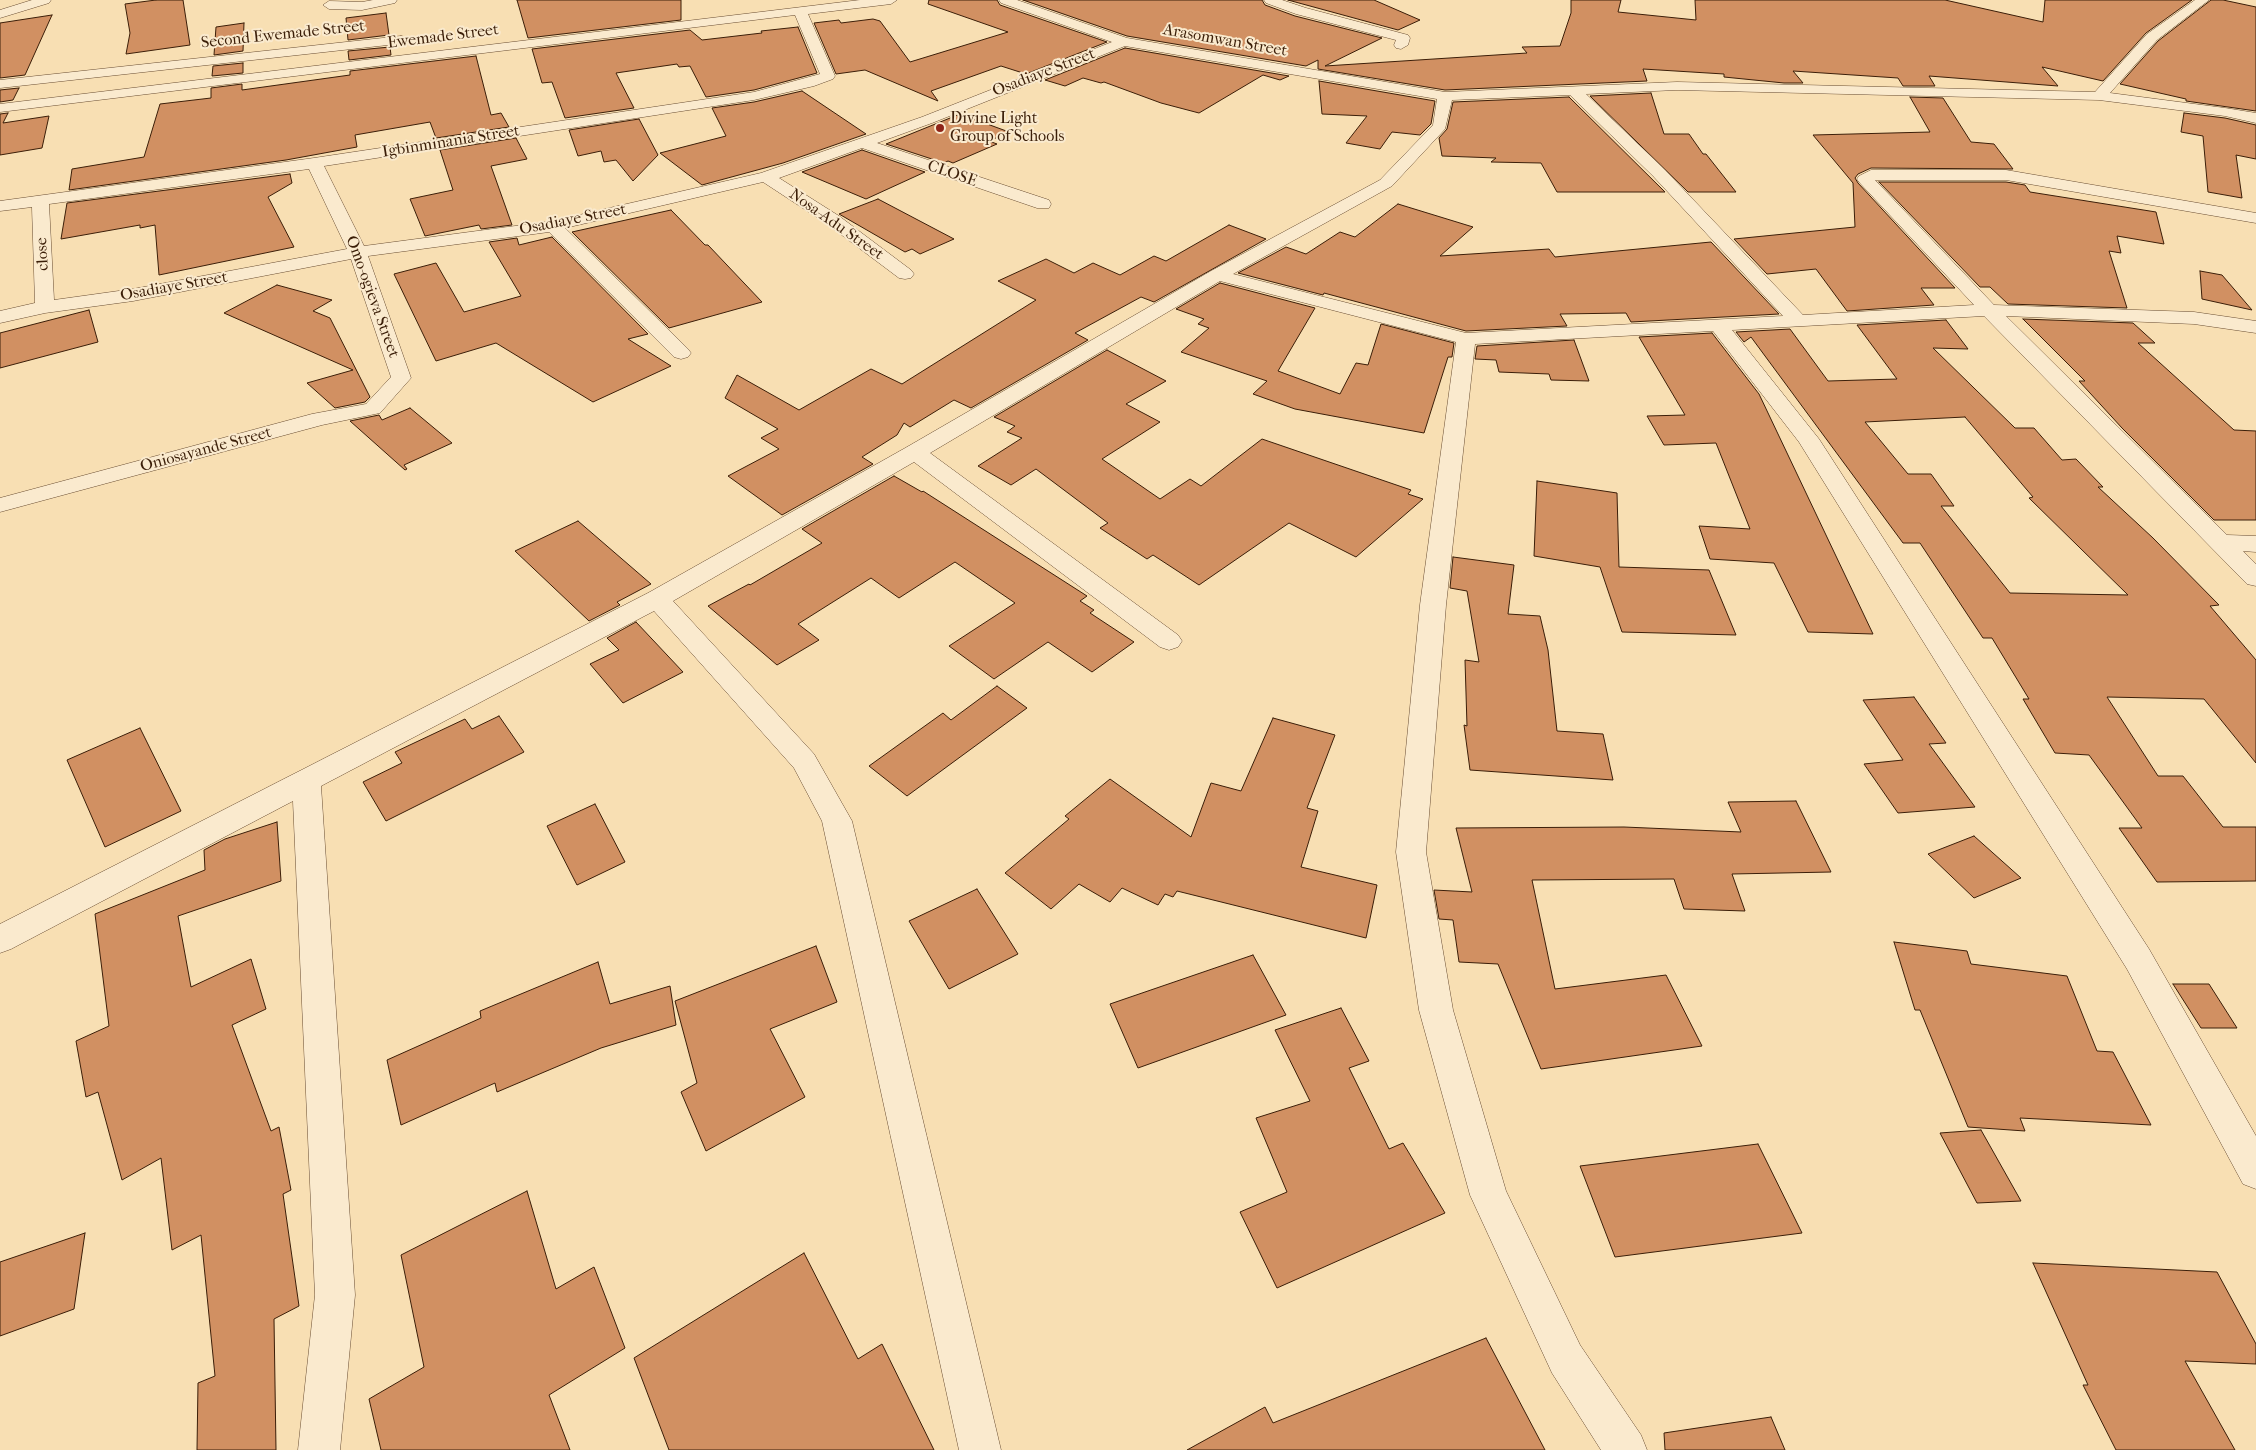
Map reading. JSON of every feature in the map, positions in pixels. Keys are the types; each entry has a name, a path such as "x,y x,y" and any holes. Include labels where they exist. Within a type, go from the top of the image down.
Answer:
{"street":[{"path":"0,14 45,0"},
{"path":"330,4 362,6 391,0"},
{"name":"Ewemade Street","path":"0,108 891,0"},
{"name":"Arasomwan Street","path":"1005,0 1124,42 1445,96 1677,86 2099,96 2225,112 2256,118"},
{"path":"1270,0 1301,11 1403,38 1401,45"},
{"path":"2099,96 2152,37 2203,0"},
{"name":"Igbinminania Street","path":"0,206 314,163 754,96 828,76 800,11"},
{"name":"Second Ewemade Street","path":"0,84 414,39"},
{"name":"Osadiaye Street","path":"0,317 45,308 133,295 358,252 553,226 766,177 927,120 1124,42"},
{"path":"1574,91 1659,173 1799,321"},
{"path":"0,939 657,599 915,452 1217,275 1386,183 1440,126 1445,96"},
{"name":"CLOSE","path":"861,143 1044,204"},
{"name":"Omo-ogieva Street","path":"314,163 358,252 401,378"},
{"path":"2256,218 2006,175 1941,174 1866,177 1864,180 1989,310 2256,578"},
{"name":"Nosa-Adu Street","path":"766,177 833,220 905,274"},
{"name":"close","path":"40,201 45,308"},
{"path":"553,226 681,353"},
{"path":"1217,275 1466,339 1989,310 2194,318 2256,327"},
{"path":"1719,326 1808,439 1867,531 2138,958 2256,1171"},
{"path":"1466,339 1433,604 1410,852 1436,1010 1489,1195 1566,1359 1626,1450"},
{"name":"Oniosayande Street","path":"0,505 320,419 373,409 401,378"},
{"path":"915,452 1168,641"},
{"path":"2220,542 2256,544"},
{"path":"657,599 804,761 837,822 980,1450"},
{"path":"306,781 335,1296 319,1450"}],"building":[{"path":"156,0 183,0 190,45 126,54 130,33 125,4"},
{"path":"517,0 681,0 681,20 528,38"},
{"path":"929,0 997,0 1000,5 1107,42 1026,74 1001,66 931,91 938,101 865,70 836,74 814,23 839,20 841,23 873,19 880,21 910,62 1008,32 928,4"},
{"path":"1023,0 1262,0 1265,5 1295,16 1382,38 1325,66 1527,53 1522,47 1560,46 1571,13 1571,0 1621,0 1618,12 1696,20 1695,0 1945,0 2043,22 2045,0 2192,0 2146,33 2103,81 2042,67 2058,86 1929,76 1935,86 1903,86 1898,78 1793,71 1803,83 1784,83 1724,77 1724,74 1643,69 1647,81 1445,90 1318,69 1318,60 1306,66 1127,36"},
{"path":"1288,0 1374,0 1420,20 1398,30"},
{"path":"2211,0 2223,0 2256,7 2256,111 2186,101 2186,99 2120,84 2158,41"},
{"path":"386,13 389,35 348,40 346,18"},
{"path":"52,15 25,75 0,78 0,23"},
{"path":"244,23 243,51 214,55 216,27"},
{"path":"798,27 817,73 754,90 706,97 690,66 679,67 677,64 616,73 634,108 565,118 552,82 542,83 532,49 690,30 702,40"},
{"path":"390,47 391,55 349,60 348,51"},
{"path":"1125,48 1289,76 1280,80 1263,75 1199,113 1161,103 1104,82 1101,83 1083,78 1065,86 1045,80"},
{"path":"476,56 491,115 501,113 509,127 436,138 430,122 355,135 357,147 286,160 69,190 72,169 144,157 160,104 211,98 211,88 242,84 242,90 350,75 350,71"},
{"path":"243,63 243,73 212,76 213,66"},
{"path":"1319,81 1435,101 1431,124 1420,135 1392,132 1380,149 1346,143 1367,116 1322,114"},
{"path":"19,88 13,100 0,102 0,90"},
{"path":"802,91 866,134 783,163 702,185 660,153 726,136 712,108 754,102"},
{"path":"1651,93 1664,134 1689,134 1703,154 1706,154 1736,192 1688,192 1590,96"},
{"path":"1569,97 1665,192 1557,192 1541,163 1491,162 1496,158 1442,156 1439,138 1447,129 1453,102"},
{"path":"1910,97 1943,98 1971,142 1994,144 2013,169 1871,168 1858,174 1855,178 1955,288 1921,288 1934,305 1847,311 1816,269 1767,274 1734,239 1855,227 1853,183 1813,135 1930,132"},
{"path":"8,113 3,123 49,116 42,148 0,155 0,114"},
{"path":"2184,113 2225,118 2256,125 2256,159 2236,155 2242,198 2208,192 2203,136 2181,132"},
{"path":"960,114 1009,132 989,141 997,144 953,163 948,161 944,163 886,144"},
{"path":"639,119 658,155 633,181 616,160 604,162 601,151 578,156 569,130"},
{"path":"516,138 527,159 491,166 512,225 481,229 479,225 425,236 410,199 453,190 440,150"},
{"path":"862,150 925,172 866,199 802,172"},
{"path":"290,174 292,183 268,197 294,247 159,275 155,225 140,228 140,225 61,239 67,203"},
{"path":"1879,182 2006,182 2025,185 2030,192 2156,212 2164,244 2117,236 2121,253 2109,251 2127,308 2008,304 1990,287 1980,287"},
{"path":"878,199 954,239 920,254 912,249 905,252 839,214"},
{"path":"1398,204 1473,227 1440,256 1549,249 1555,257 1711,242 1779,314 1631,322 1626,313 1560,314 1567,326 1466,331 1324,293 1323,295 1238,273 1286,247 1306,254 1340,232 1355,237"},
{"path":"671,210 705,245 708,245 762,302 669,328 572,232"},
{"path":"1229,225 1266,239 1154,302 1141,297 1075,333 1088,340 971,408 954,400 910,427 904,423 897,435 862,457 873,464 782,515 728,476 779,449 761,438 778,429 725,398 737,375 799,410 871,369 902,384 1036,300 998,281 1046,259 1074,273 1093,263 1120,275 1154,256 1166,261"},
{"path":"552,237 648,334 628,339 671,366 593,402 496,343 436,361 394,274 436,263 464,312 521,296 489,242 517,238 519,245"},
{"path":"2200,271 2222,275 2252,310 2202,299"},
{"path":"1220,283 1315,308 1278,371 1340,394 1356,363 1368,365 1381,324 1454,343 1452,357 1448,357 1424,433 1295,409 1253,394 1267,381 1181,352 1209,328 1198,324 1204,319 1176,309"},
{"path":"277,285 332,300 313,311 330,318 370,397 365,402 335,408 307,383 353,370 224,313"},
{"path":"89,310 98,342 0,368 0,333"},
{"path":"2023,319 2133,323 2155,343 2138,343 2234,430 2256,431 2256,520 2214,520 2122,428 2079,381 2085,381"},
{"path":"1946,320 1968,349 1933,348 2015,428 2034,428 2062,460 2076,459 2103,487 2098,487 2153,538 2219,605 2210,606 2256,660 2256,763 2204,699 2107,697 2158,776 2183,776 2223,827 2256,827 2256,881 2157,882 2119,828 2142,828 2089,755 2055,753 2023,699 2029,699 1992,638 1983,638 1920,543 1903,543 1751,337 1744,342 1736,332 1790,329 1828,381 1897,379 1857,325","holes":["1965,417 2033,497 2029,498 2128,595 2010,593 1941,506 1954,506 1931,474 1908,474 1865,422"]},
{"path":"1712,333 1759,394 1873,634 1808,632 1774,563 1710,559 1699,526 1750,529 1716,443 1664,445 1647,416 1685,415 1639,337"},
{"path":"1574,340 1589,381 1551,380 1549,374 1499,372 1496,360 1475,359 1477,346"},
{"path":"1107,350 1166,381 1126,404 1160,422 1102,459 1160,499 1190,479 1201,486 1262,439 1411,490 1408,494 1423,499 1356,557 1289,523 1199,585 1153,555 1147,559 1100,528 1108,523 1036,469 1011,485 978,466 1022,438 1007,432 1015,426 994,417"},
{"path":"410,408 452,443 404,465 407,469 405,470 350,421 379,415 382,420"},
{"path":"894,476 923,491 1087,596 1080,601 1094,610 1090,613 1134,642 1092,672 1048,642 994,679 949,646 1015,603 955,562 899,598 871,578 798,624 819,640 777,665 708,606 750,585 822,543 802,529"},
{"path":"1537,481 1617,493 1619,567 1709,570 1736,635 1622,632 1600,567 1534,556"},
{"path":"578,521 651,584 617,602 620,605 589,621 515,551"},
{"path":"1453,557 1514,565 1508,614 1540,616 1548,650 1557,731 1603,734 1613,780 1470,770 1464,725 1467,726 1465,660 1479,662 1467,591 1450,588"},
{"path":"636,622 683,672 623,703 590,664 619,650 607,638"},
{"path":"997,686 1027,708 907,796 869,766 943,713 951,720"},
{"path":"1914,697 1946,743 1929,744 1975,807 1898,813 1864,764 1903,760 1863,700"},
{"path":"499,716 524,752 386,821 363,782 402,763 395,752 465,719 472,729"},
{"path":"1273,718 1335,735 1307,808 1318,811 1301,867 1377,885 1366,938 1177,891 1173,897 1165,894 1158,905 1122,888 1110,902 1079,884 1051,909 1005,873 1069,819 1065,816 1110,779 1191,837 1211,783 1241,791"},
{"path":"140,728 181,811 105,847 67,760"},
{"path":"1796,801 1831,872 1732,874 1745,911 1684,909 1674,879 1532,880 1555,989 1666,975 1702,1046 1541,1069 1498,964 1459,962 1453,920 1439,919 1434,890 1472,892 1456,828 1624,827 1741,832 1728,802"},
{"path":"595,804 625,862 577,885 547,826"},
{"path":"277,822 281,881 178,916 191,987 251,959 266,1009 232,1025 271,1131 279,1127 291,1190 283,1194 299,1306 274,1319 276,1450 197,1450 198,1383 215,1376 201,1235 172,1250 161,1158 122,1180 98,1092 86,1097 76,1041 109,1026 95,914 205,870 204,850 225,839"},
{"path":"1974,836 2021,878 1974,898 1928,854"},
{"path":"977,889 1018,954 949,989 909,921"},
{"path":"1894,942 1967,951 1971,964 2067,976 2097,1051 2113,1052 2151,1125 2020,1118 2025,1131 1968,1127 1920,1010 1915,1010"},
{"path":"816,946 837,1002 770,1029 805,1097 706,1151 681,1092 697,1083 675,1001"},
{"path":"1253,955 1286,1015 1138,1068 1110,1004"},
{"path":"598,962 610,1004 670,986 676,1025 601,1048 497,1092 495,1083 401,1125 387,1060 481,1018 480,1011"},
{"path":"2173,984 2209,984 2237,1028 2201,1028"},
{"path":"1341,1008 1369,1061 1349,1068 1389,1149 1403,1143 1445,1213 1277,1288 1240,1212 1287,1192 1256,1118 1310,1101 1275,1030"},
{"path":"1981,1130 2021,1201 1977,1203 1940,1133"},
{"path":"1758,1144 1802,1233 1615,1257 1580,1166"},
{"path":"527,1191 556,1289 594,1267 625,1348 549,1395 570,1450 381,1450 369,1399 424,1367 401,1255"},
{"path":"85,1233 74,1309 0,1336 0,1262"},
{"path":"804,1253 858,1359 882,1344 934,1450 669,1450 634,1358"},
{"path":"2033,1263 2217,1272 2256,1344 2256,1364 2185,1361 2235,1450 2116,1450 2083,1385 2088,1385"},
{"path":"1486,1338 1545,1450 1187,1450 1265,1407 1273,1423"},
{"path":"1771,1417 1785,1450 1665,1450 1664,1433"}],"place":[{"name":"Divine Light Group of Schools","path":"940,128"}]}
